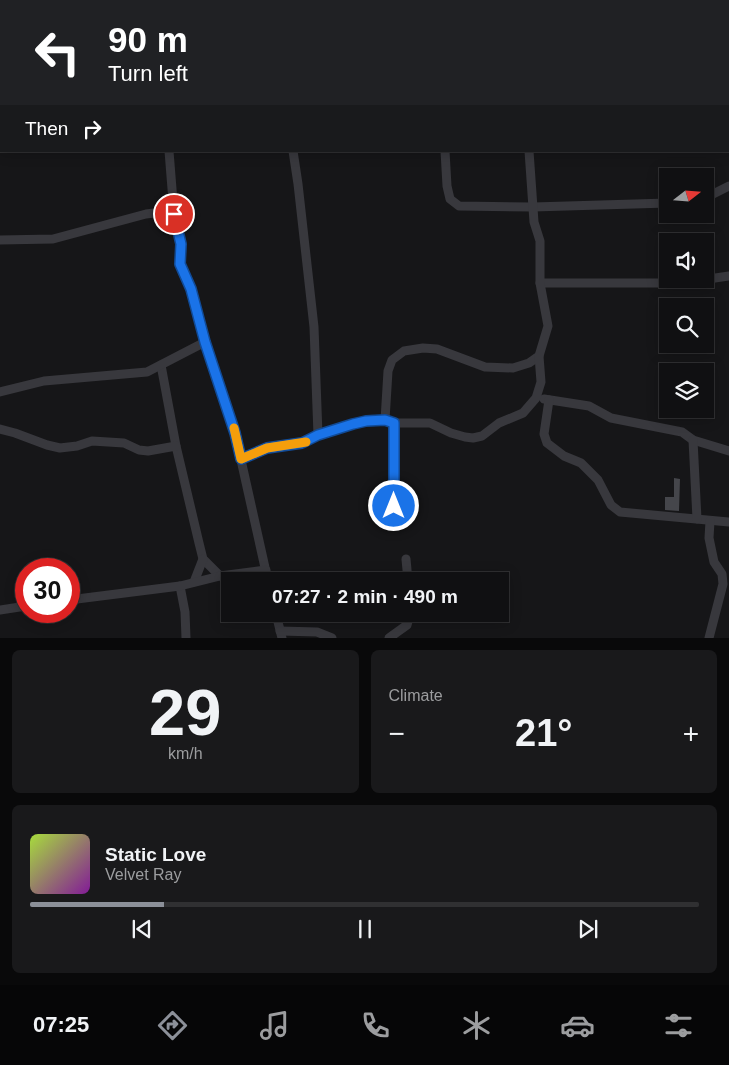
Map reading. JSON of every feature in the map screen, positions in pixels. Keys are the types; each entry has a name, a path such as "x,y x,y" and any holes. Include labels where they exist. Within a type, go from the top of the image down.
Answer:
{"street":[{"path":"80,599 180,586 220,576 266,570 235,433 205,342 191,289 180,264 181,244 174,214 169,152"},
{"path":"293,152 314,327 318,435"},
{"path":"445,152 447,186 450,199 459,206 659,203"},
{"path":"241,459 267,448 302,443 318,435 359,422 385,420 394,423 430,423 451,433 466,438 473,438 482,436 499,423 524,412 536,398 541,382 539,356 548,326 540,283 540,241 534,222 529,152"},
{"path":"714,194 729,186"},
{"path":"0,240 54,239 146,214 162,212 174,214"},
{"path":"540,283 681,283 729,276"},
{"path":"0,392 44,381 148,372 205,342"},
{"path":"385,420 388,371 392,360 404,351 423,348 437,349 485,367 513,368 529,363 539,356"},
{"path":"161,365 176,446 203,558 220,576"},
{"path":"536,398 589,406 611,418 682,432 693,440 729,451"},
{"path":"549,400 544,434 548,442 564,456 581,463 598,480 611,504 620,512 729,522"},
{"path":"394,423 394,506"},
{"path":"0,429 15,432 47,445 60,448 77,446 92,441 124,443 139,450 148,451 176,446"},
{"path":"693,440 697,519"},
{"path":"709,638 723,584 722,574 714,562 709,538 710,521"},
{"path":"194,582 203,558"},
{"path":"406,559 407,572"},
{"path":"180,586 185,612 186,638"},
{"path":"0,610 15,608"},
{"path":"389,638 407,625 408,622"},
{"path":"281,634 317,632 332,638"}],"building":[{"path":"674,478 680,479 679,511 665,510 665,497 674,497"}],"slow traffic":[{"path":"234,428 241,459 267,448 306,442"}],"route":[{"path":"174,214 181,244 180,264 191,289 205,342 235,433 241,459 267,448 302,443 318,435 353,424 385,420 394,423 394,506"}]}
